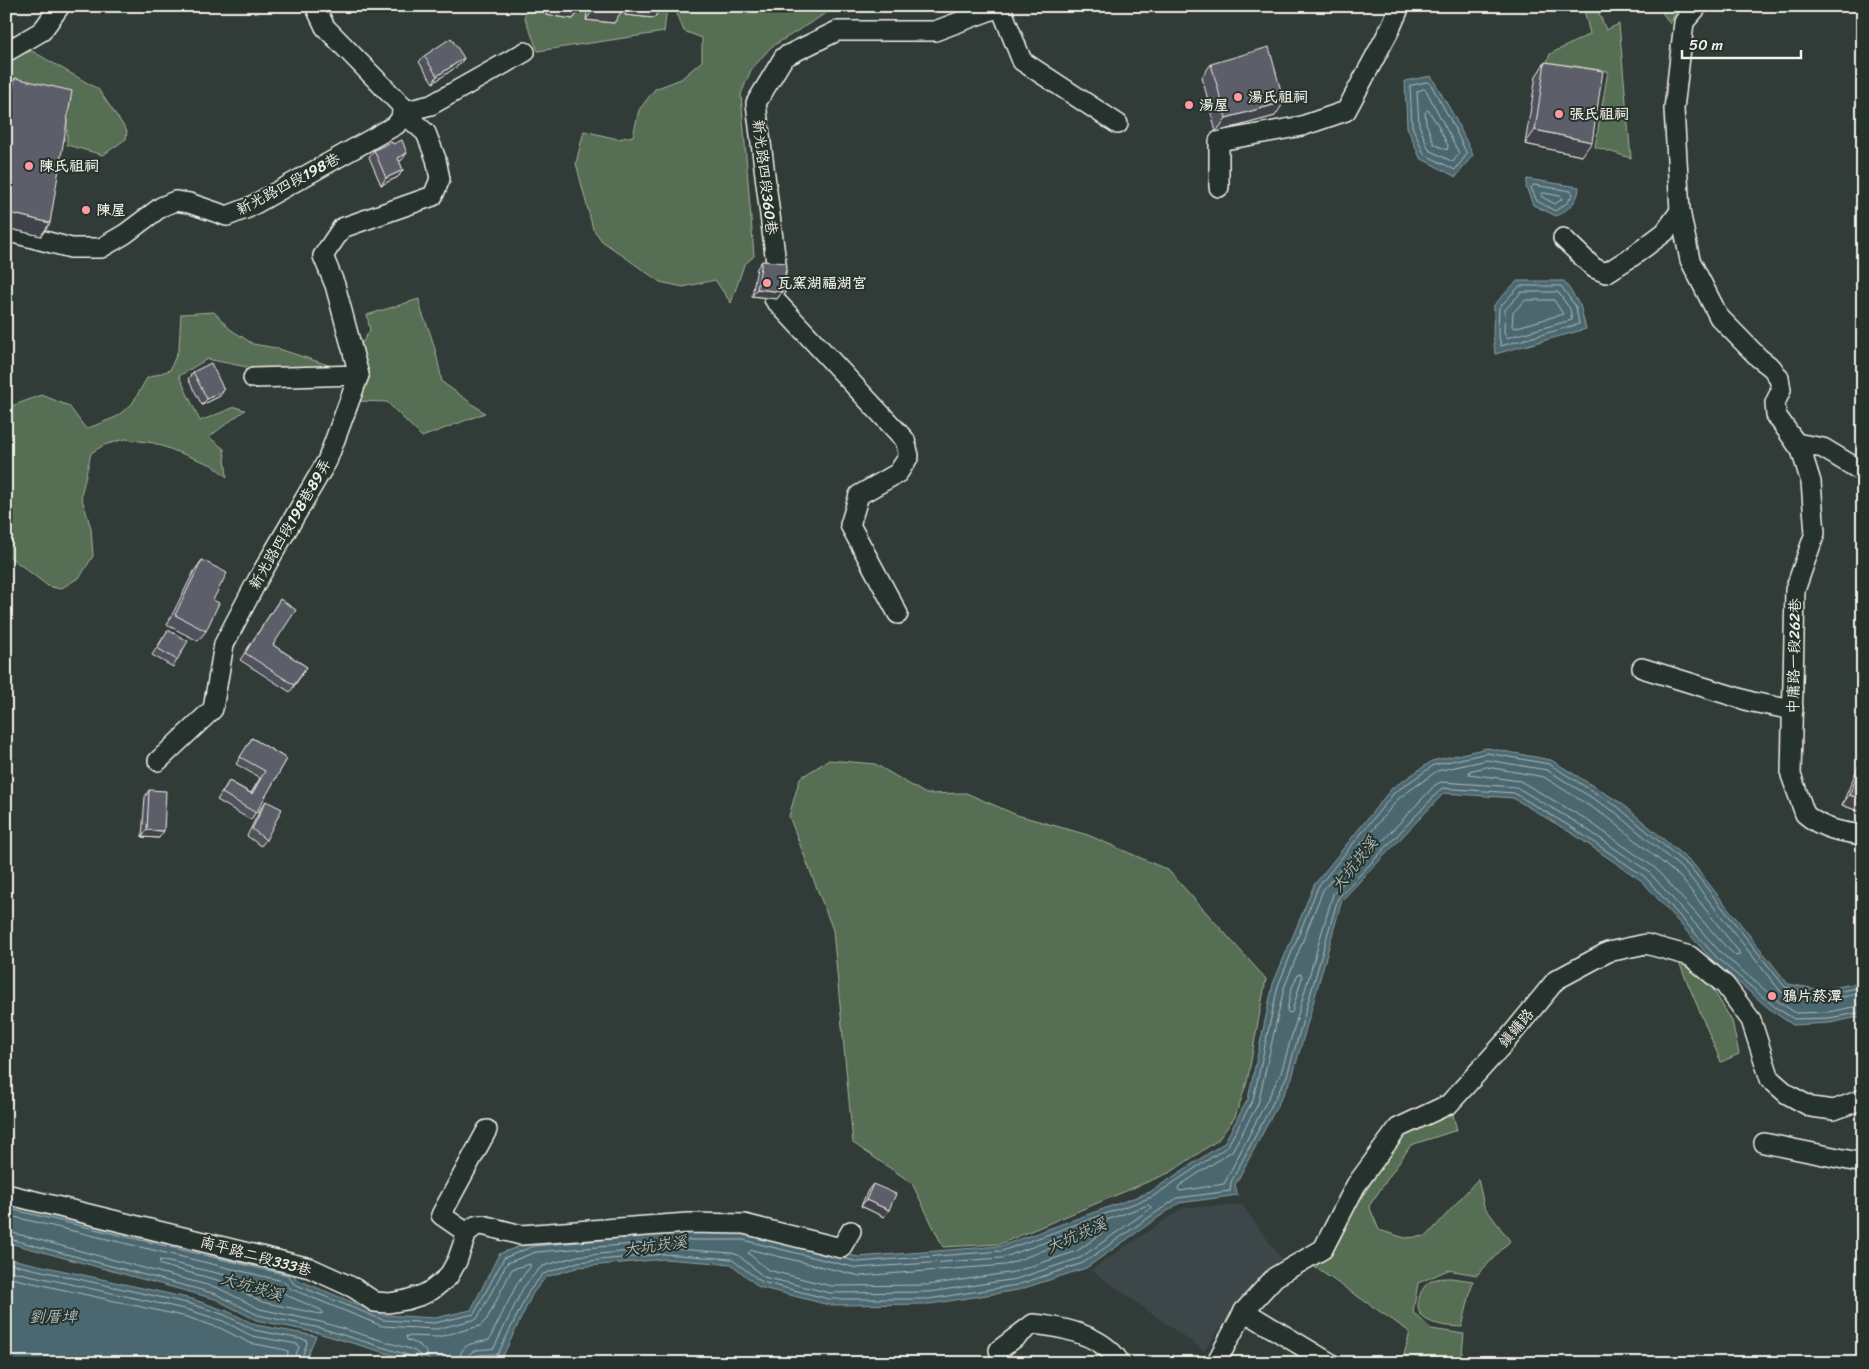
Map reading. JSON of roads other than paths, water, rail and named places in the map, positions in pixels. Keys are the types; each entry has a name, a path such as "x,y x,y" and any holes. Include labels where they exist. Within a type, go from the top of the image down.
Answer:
{"street":[{"path":"6,52 42,31 60,6"},
{"path":"315,6 324,27 403,107 402,112"},
{"path":"1219,187 1218,141 1302,126 1346,111 1390,29 1400,6"},
{"name":"中庸路一段262巷","path":"1698,6 1684,22 1674,109 1680,211 1690,260 1719,317 1780,378 1781,390 1775,403 1776,416 1801,450 1811,482 1815,532 1796,590 1791,775 1805,814 1836,832 1863,835"},
{"path":"1001,7 1022,61 1118,124"},
{"name":"新光路四段360巷","path":"898,614 850,525 859,495 898,473 909,456 905,440 774,299 776,263 756,104 784,57 837,31 935,31 1001,7"},
{"path":"402,112 431,105 525,52"},
{"path":"253,378 359,375 335,285 324,256 342,228 384,215 433,196 440,179 436,159 426,133 402,112"},
{"name":"新光路四段198巷","path":"6,231 71,248 101,248 125,234 161,207 175,201 189,203 227,216 248,208 396,125 401,118 402,112"},
{"path":"1563,238 1594,268 1606,273 1665,232 1680,211"},
{"name":"新光路四段198巷89弄","path":"158,761 213,709 224,644 257,581 327,461 359,375"},
{"path":"1796,443 1823,448 1863,472"},
{"path":"1642,668 1752,702 1793,710"},
{"name":"鎮鏞路","path":"1216,1363 1244,1311 1275,1278 1323,1249 1356,1185 1398,1128 1449,1104 1507,1040 1556,980 1608,952 1646,944 1690,956 1725,985 1751,1020 1770,1078 1787,1094 1811,1108 1834,1110 1863,1099"},
{"path":"487,1130 441,1215 468,1232 475,1226 482,1225 521,1235 688,1224 744,1224 841,1248 851,1231"},
{"path":"1764,1143 1863,1163"},
{"name":"南平路二段333巷","path":"6,1194 310,1268 354,1288 375,1302 389,1303 406,1300 432,1290 448,1277 457,1261 468,1232"},
{"path":"1244,1311 1330,1363"},
{"path":"999,1350 1033,1324 1058,1326 1101,1343 1117,1357 1120,1363"}],"water":[{"path":"1431,76 1454,116 1473,155 1456,177 1420,158 1407,127 1405,81"},
{"path":"1527,179 1579,187 1579,192 1575,201 1565,211 1556,216 1533,205 1526,187"},
{"path":"1517,281 1564,281 1580,305 1586,329 1495,354 1493,332 1494,305"},
{"name":"大坑崁溪","path":"1487,748 1551,760 1621,803 1694,865 1788,984 1822,990 1863,982 1863,1016 1830,1023 1793,1025 1772,1011 1713,961 1642,881 1573,834 1513,798 1444,793 1342,900 1292,1078 1235,1185 1238,1195 1179,1203 1086,1268 1018,1290 930,1304 829,1305 759,1287 731,1264 664,1259 579,1267 546,1277 533,1293 501,1360 413,1361 318,1333 256,1320 215,1299 6,1242 6,1203 292,1271 296,1279 383,1315 435,1318 471,1310 499,1254 533,1241 683,1228 744,1229 858,1257 1001,1246 1150,1192 1224,1143 1248,1099 1273,984 1314,885 1391,789 1432,761"},
{"name":"劉厝埤","path":"6,1258 192,1299 227,1311 256,1325 316,1336 304,1363 6,1363"}],"place":[{"name":"湯氏祖祠","path":"1238,97"},
{"name":"湯屋","path":"1189,105"},
{"name":"張氏祖祠","path":"1559,114"},
{"name":"陳氏祖祠","path":"29,166"},
{"name":"陳屋","path":"86,210"},
{"name":"瓦窯湖福湖宮","path":"767,283"},
{"name":"鴉片菸潭","path":"1772,996"}]}
